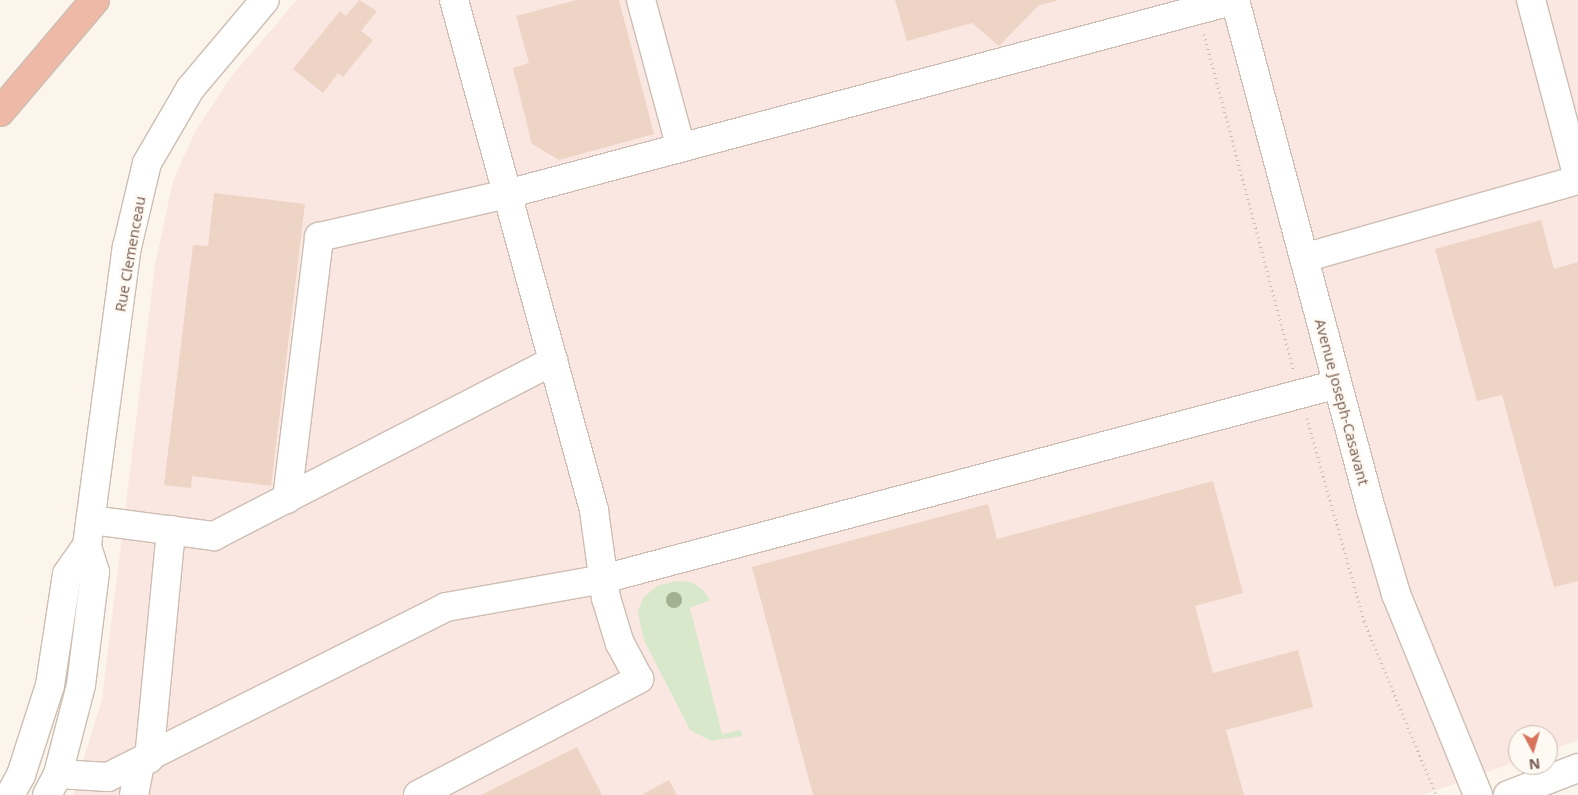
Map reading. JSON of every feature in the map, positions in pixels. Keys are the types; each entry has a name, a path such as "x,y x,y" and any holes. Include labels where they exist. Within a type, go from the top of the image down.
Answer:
{"highway":[{"path":"0,112 95,0"}],"street":[{"name":"Rue Clemenceau","path":"52,785 81,685 95,572 89,533 127,247 147,163 190,90 265,0"},
{"path":"418,795 639,679 620,644 603,579 594,510 454,0"},
{"path":"641,0 681,148"},
{"path":"286,498 319,237 507,194 1235,0"},
{"name":"Avenue Joseph-Casavant","path":"1235,0 1396,594 1478,795"},
{"path":"1304,258 1578,179 1531,0"},
{"path":"89,533 171,530 214,536 553,360"},
{"path":"52,785 108,777 144,761 446,607 603,579 1338,384"},
{"path":"134,795 144,761 171,530"},
{"name":"Rue Clemenceau","path":"10,795 21,775 50,685 67,574 89,533"},
{"path":"1508,795 1578,768"}],"shaded area":[{"path":"297,0 1578,0 1578,740 1558,747 1558,725 1508,725 1508,765 1423,795 73,795 102,699 155,266 173,181 195,132 230,78"}],"green space":[{"path":"676,581 691,582 703,590 710,600 690,608 722,734 741,730 742,736 711,741 690,730 644,640 638,612 643,598 657,586"}],"building":[{"path":"359,0 377,11 361,31 373,40 343,77 338,73 323,93 293,69 340,11 346,16"},
{"path":"577,0 619,0 654,134 559,160 532,144 513,68 529,63 516,16"},
{"path":"895,0 1056,1 1039,5 999,46 972,23 907,41"},
{"path":"214,193 305,204 271,486 192,476 191,488 164,485 193,245 208,246"},
{"path":"1541,220 1554,269 1578,262 1578,581 1554,587 1502,395 1477,401 1435,249"},
{"path":"1213,481 1243,593 1195,606 1213,673 1298,650 1313,707 1226,730 1244,795 813,795 752,567 988,504 997,539"},
{"path":"577,747 602,795 481,795"},
{"path":"669,780 677,795 643,794"}]}
